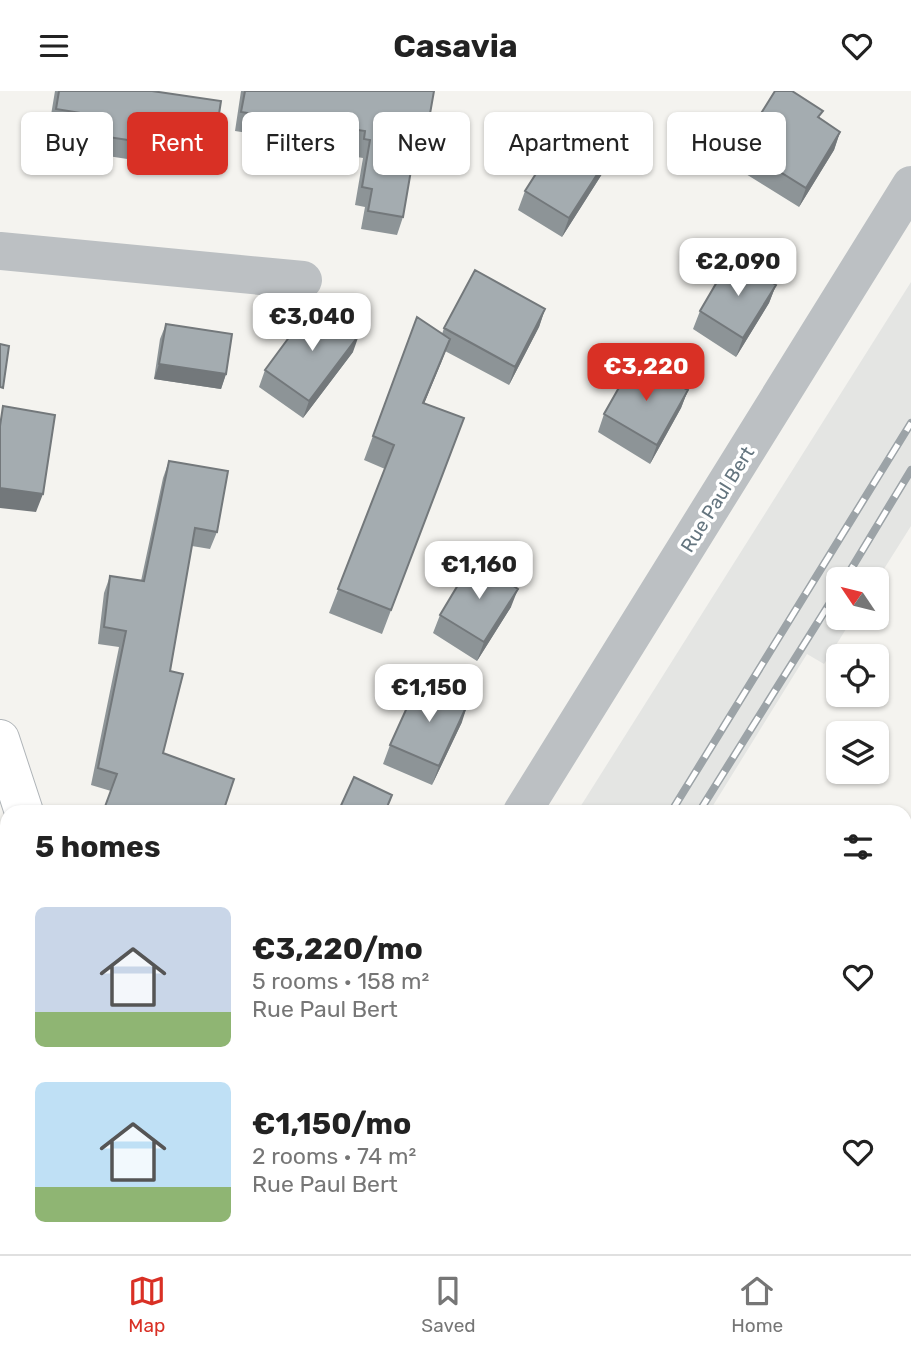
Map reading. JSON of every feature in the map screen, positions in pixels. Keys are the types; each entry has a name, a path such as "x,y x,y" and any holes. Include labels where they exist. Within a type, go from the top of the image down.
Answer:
{"street":[{"name":"Rue Paul Bert","path":"526,805 911,185"},
{"path":"0,251 303,279"},
{"path":"0,739 22,805"}],"shaded area":[{"path":"911,282 911,526 885,567 826,567 826,630 845,630 837,644 826,644 824,664 807,654 713,805 581,805"}],"building":[{"path":"59,91 152,91 221,101 219,112 127,112 127,140 113,138 113,112 56,109"},
{"path":"245,91 434,91 430,112 373,112 373,175 410,175 403,217 368,211 372,189 362,187 370,140 364,139 365,131 359,130 359,112 241,112"},
{"path":"775,91 792,91 823,111 818,117 840,132 806,188 785,175 786,112 762,112"},
{"path":"535,175 597,175 569,218 525,191"},
{"path":"731,258 776,285 743,338 700,311"},
{"path":"475,270 545,309 515,367 444,328"},
{"path":"320,306 359,335 309,401 265,370 304,317 310,321"},
{"path":"417,317 450,339 423,403 464,418 391,610 338,589 394,445 373,436"},
{"path":"166,324 232,334 226,374 159,364"},
{"path":"0,344 9,346 3,388 0,387"},
{"path":"634,361 688,390 657,445 604,414"},
{"path":"3,406 55,415 43,494 0,488 0,426"},
{"path":"169,461 228,471 217,532 195,528 170,671 183,674 163,753 234,779 225,805 106,805 117,774 98,768 126,631 104,627 110,576 144,581"},
{"path":"473,560 518,589 484,642 440,615"},
{"path":"419,681 468,703 439,766 390,745"},
{"path":"354,777 392,795 388,805 341,805"}],"railway":[{"path":"675,805 911,423"},
{"path":"852,567 911,470"},
{"path":"703,805 826,609"}]}
